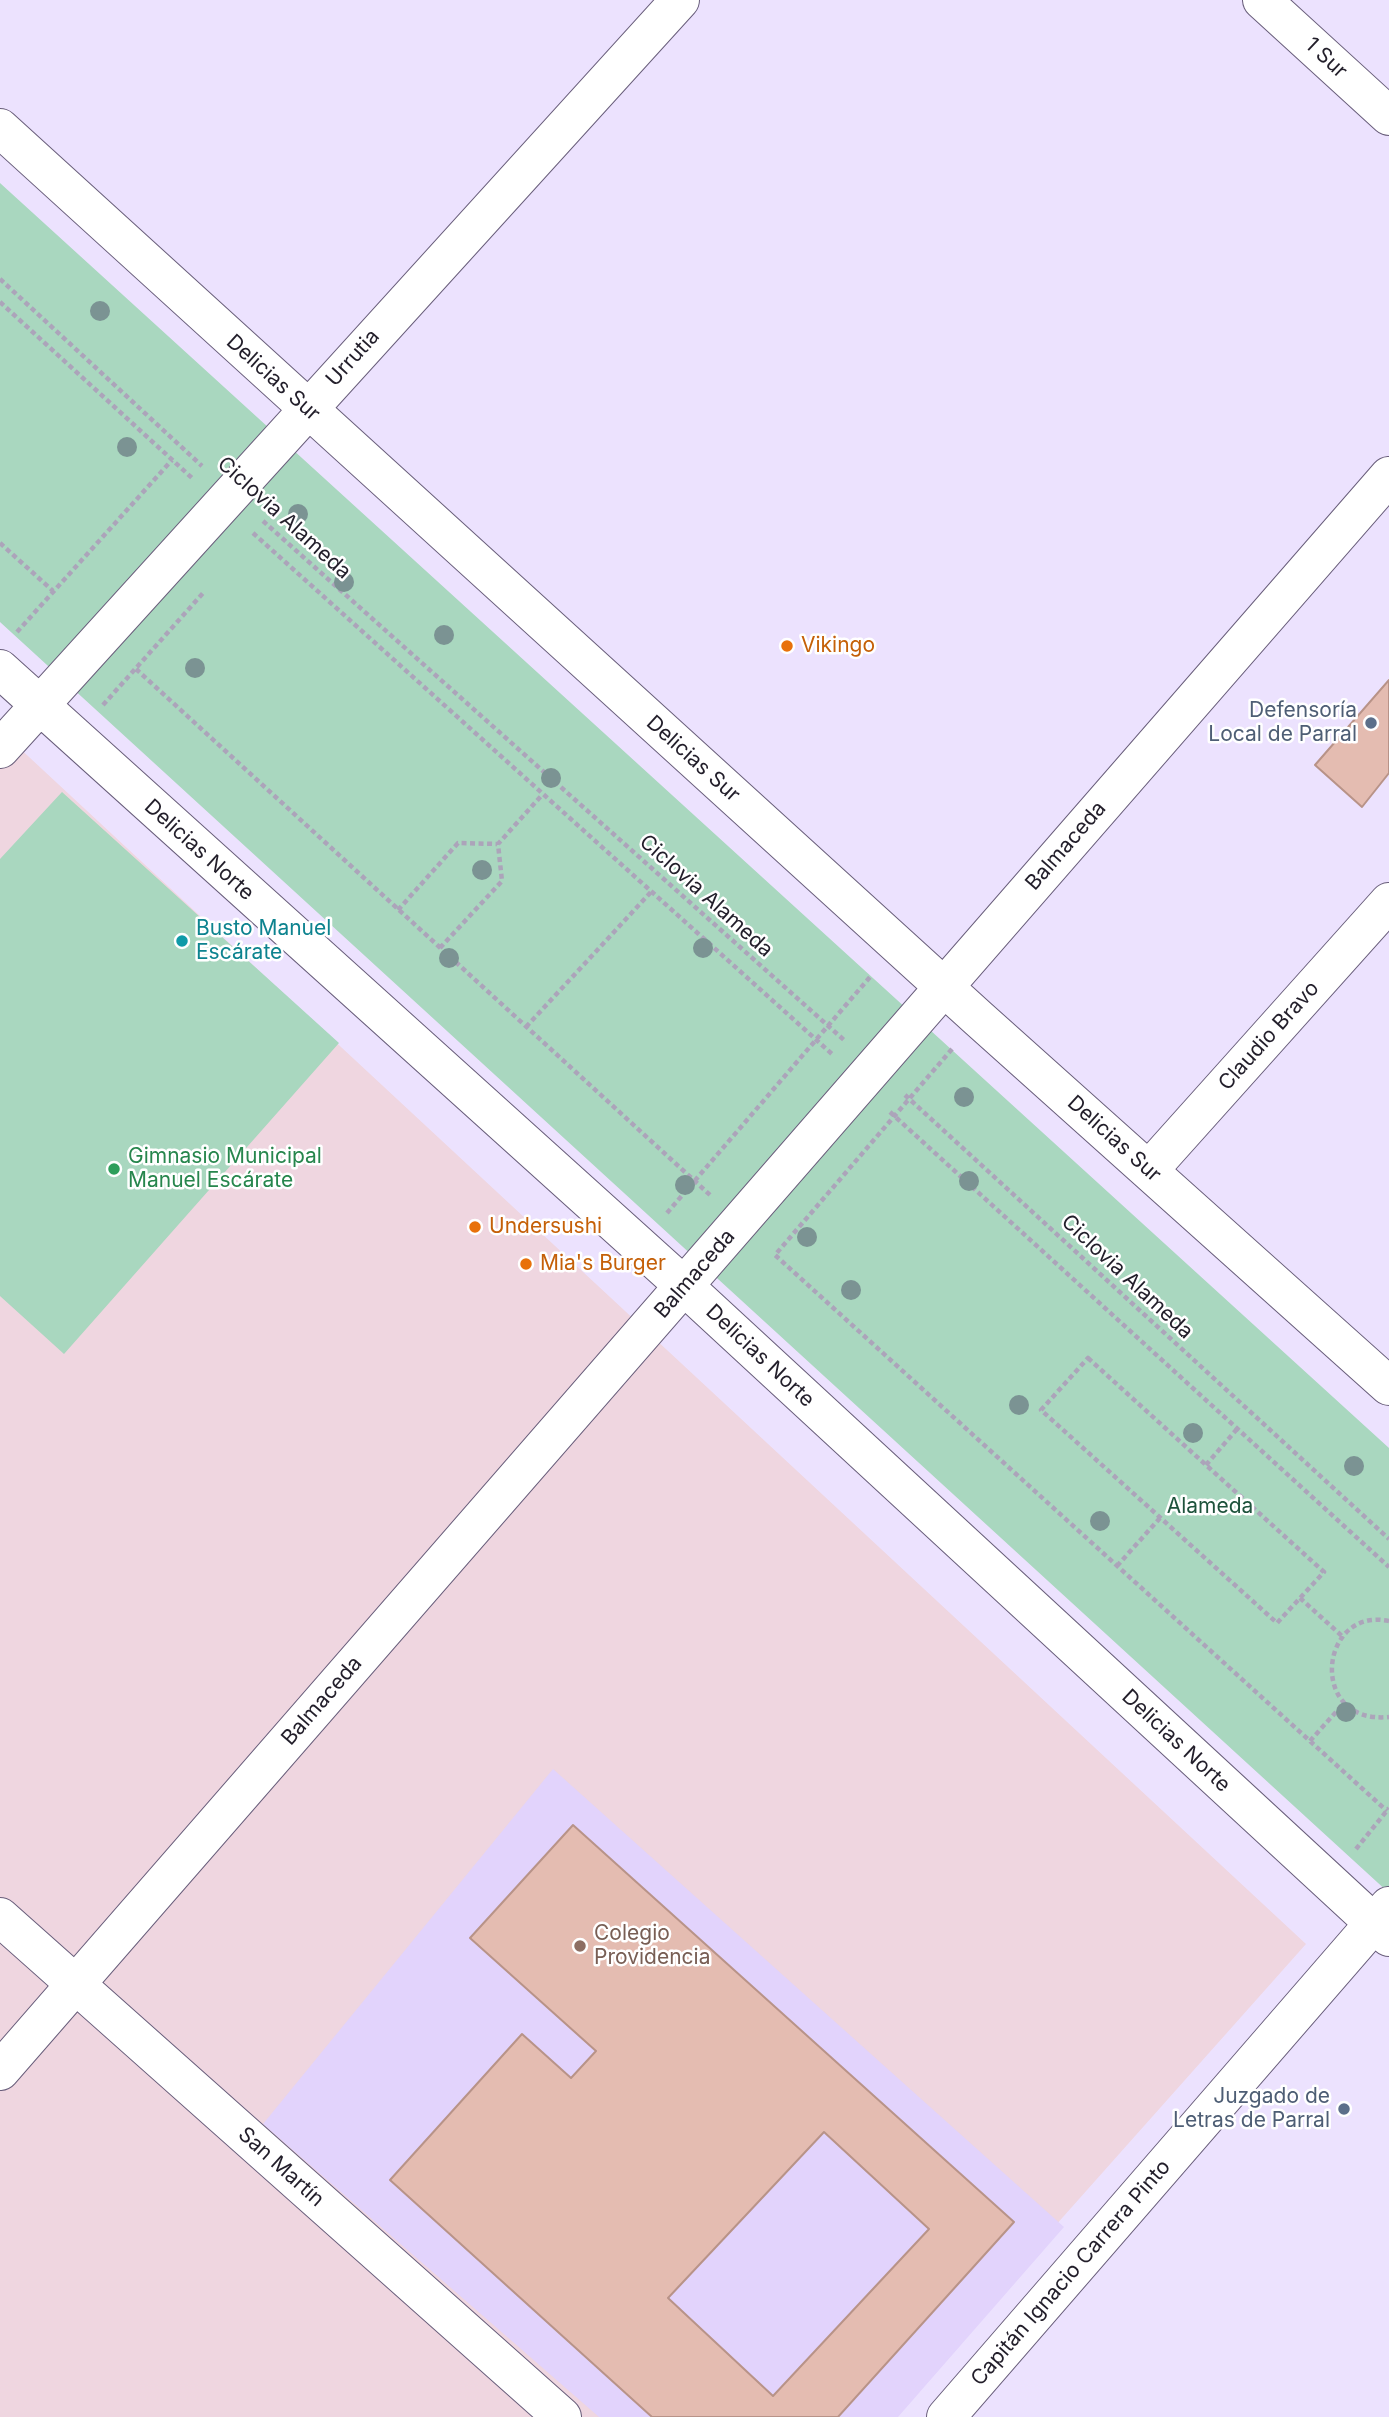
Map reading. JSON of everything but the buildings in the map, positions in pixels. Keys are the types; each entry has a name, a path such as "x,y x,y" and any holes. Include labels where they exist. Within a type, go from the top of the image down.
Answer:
{"street":[{"name":"Urrutia","path":"0,749 680,0"},
{"name":"1 Sur","path":"1262,0 1389,116"},
{"name":"Delicias Sur","path":"0,128 978,1018 1389,1386"},
{"name":"Balmaceda","path":"0,2071 1389,476"},
{"name":"Delicias Norte","path":"4,655 39,705 684,1286 1329,1882 1384,1923"},
{"name":"Claudio Bravo","path":"1149,1170 1389,902"},
{"name":"San Martín","path":"0,1917 562,2417"},
{"name":"Capitán Ignacio Carrera Pinto","path":"946,2417 1384,1923"}],"path":[{"name":"Ciclovia Alameda","path":"0,279 226,499 266,524 827,1026 869,1076 909,1098 1389,1539"},
{"path":"0,302 172,460 226,499 255,535 816,1039 869,1076 894,1115 1389,1567"},
{"path":"4,655 53,592 172,460"},
{"path":"246,546 274,515"},
{"path":"0,543 53,592"},
{"path":"74,737 209,587"},
{"path":"136,669 739,1223 1388,1810 1329,1882"},
{"path":"440,948 502,881 498,844 542,794"},
{"path":"398,910 458,844 498,844"},
{"path":"526,1027 651,892"},
{"path":"639,1246 870,976 950,1051"},
{"path":"775,1255 978,1018"},
{"path":"1088,1359 1324,1572 1277,1623 1160,1518 1041,1410 1088,1359"},
{"path":"1206,1465 1237,1429"},
{"path":"1117,1566 1160,1518"},
{"path":"1300,1598 1342,1636"},
{"path":"1389,1621 1366,1622 1342,1636 1333,1656 1331,1672 1335,1689 1344,1703 1372,1718 1389,1717"},
{"path":"1310,1741 1344,1703"}],"shaded area":[{"path":"0,730 1306,1944 885,2417 0,2417"},
{"name":"Colegio Providencia","path":"553,1769 1064,2227 898,2417 599,2417 263,2124"}],"green space":[{"name":"Alameda","path":"0,183 1389,1448 1389,1893 0,622"},
{"name":"Gimnasio Municipal Manuel Escárate","path":"62,792 339,1043 64,1354 0,1296 0,859"}],"place":[{"name":"Vikingo","path":"787,646"},
{"name":"Defensoría Local de Parral","path":"1371,723"},
{"name":"Busto Manuel Escárate","path":"182,941"},
{"name":"Gimnasio Municipal Manuel Escárate","path":"114,1169"},
{"name":"Undersushi","path":"475,1227"},
{"name":"Mia's Burger","path":"526,1264"},
{"name":"Colegio Providencia","path":"580,1946"},
{"name":"Juzgado de Letras de Parral","path":"1344,2109"}]}
